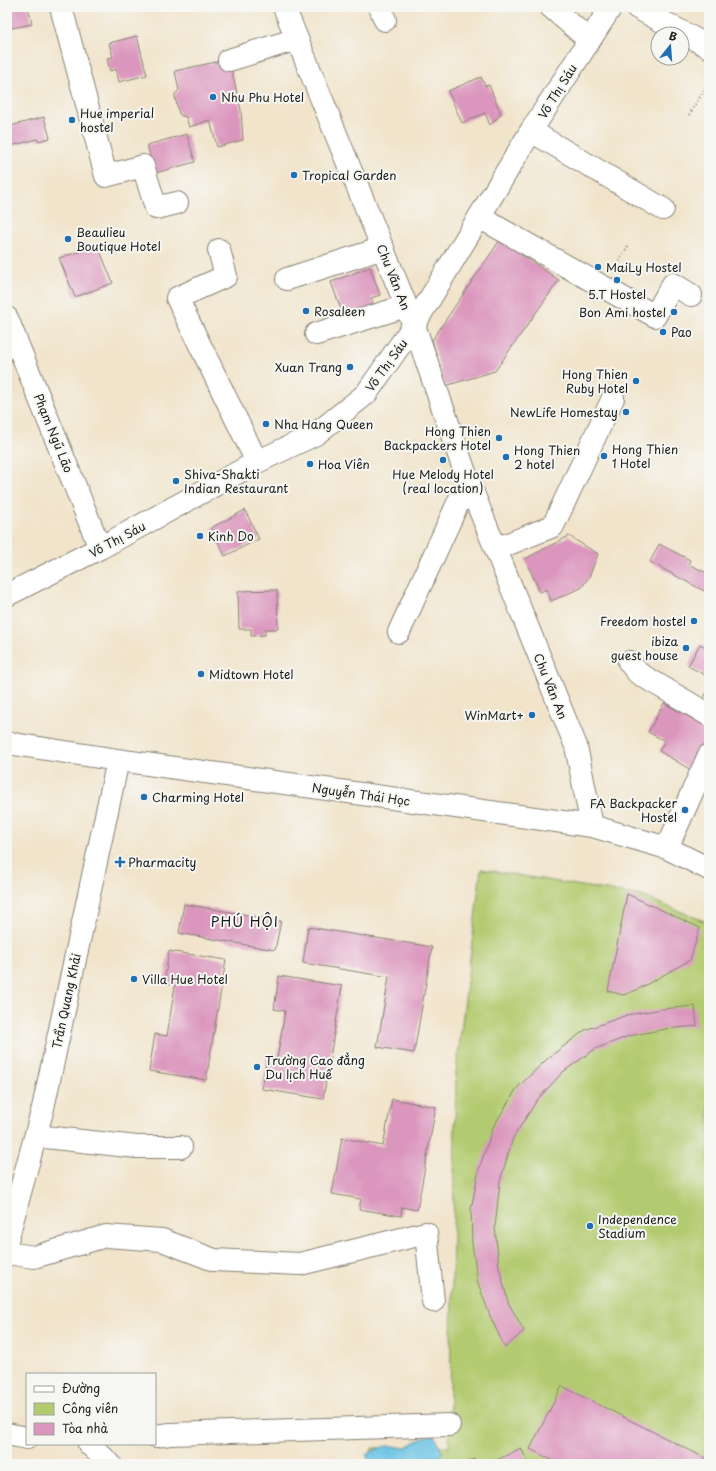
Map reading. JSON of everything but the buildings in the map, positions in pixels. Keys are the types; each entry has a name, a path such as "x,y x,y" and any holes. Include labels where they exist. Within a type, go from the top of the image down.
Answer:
{"street":[{"path":"61,7 106,176 143,166 156,208 177,203"},
{"name":"Chu Văn An","path":"284,7 410,315 468,481 576,746 592,826"},
{"path":"551,7 589,40"},
{"name":"Võ Thị Sáu","path":"7,595 100,548 257,462 316,434 366,394 410,315 479,218 531,131 611,7"},
{"path":"636,7 709,47"},
{"path":"229,60 297,39"},
{"path":"531,131 663,209"},
{"path":"479,218 655,316 673,284 691,295"},
{"path":"286,279 382,248"},
{"path":"219,250 226,276 177,298 257,462"},
{"path":"316,334 410,315"},
{"name":"Phạm Ngũ Lão","path":"7,318 100,548"},
{"path":"496,549 553,526 613,398"},
{"path":"399,632 468,481"},
{"path":"629,662 638,673 709,715"},
{"name":"Nguyễn Thái Học","path":"7,743 118,760 592,826 666,848 709,870"},
{"path":"666,848 709,755"},
{"name":"Trần Quang Khải","path":"7,1240 45,1100 118,760"},
{"path":"36,1136 137,1147 181,1147"},
{"path":"7,1253 34,1258 106,1236 162,1240 214,1260 300,1264 426,1233 433,1301"},
{"path":"156,1436 178,1433 449,1425"},
{"path":"7,1434 26,1438"},
{"path":"90,1445 110,1464"}],"path":[{"path":"689,115 709,82"}],"green space":[{"name":"Independence Stadium","path":"481,869 642,896 709,923 709,1464 369,1464 372,1448 449,1446 456,1072"}],"water":[{"path":"433,1433 443,1454 422,1464 371,1464 366,1455 388,1446 403,1448"}],"place":[{"name":"Nhu Phu Hotel","path":"213,97"},
{"name":"Hue imperial hostel","path":"72,120"},
{"name":"Tropical Garden","path":"294,175"},
{"name":"Beaulieu Boutique Hotel","path":"68,239"},
{"name":"MaiLy Hostel","path":"598,267"},
{"name":"5.T Hostel","path":"617,280"},
{"name":"Rosaleen","path":"306,311"},
{"name":"Bon Ami hostel","path":"674,312"},
{"name":"Pao","path":"663,332"},
{"name":"Xuan Trang","path":"350,367"},
{"name":"Hong Thien Ruby Hotel","path":"636,381"},
{"name":"NewLife Homestay","path":"626,412"},
{"name":"Nha Hang Queen","path":"266,424"},
{"name":"Hong Thien Backpackers Hotel","path":"499,438"},
{"name":"Hong Thien 1 Hotel","path":"604,456"},
{"name":"Hong Thien 2 hotel","path":"506,457"},
{"name":"Hue Melody Hotel (real location)","path":"443,460"},
{"name":"Hoa Viên","path":"310,464"},
{"name":"Shiva-Shakti Indian Restaurant","path":"176,481"},
{"name":"Kinh Do","path":"200,536"},
{"name":"Freedom hostel","path":"694,621"},
{"name":"ibiza guest house","path":"686,648"},
{"name":"Midtown Hotel","path":"201,674"},
{"name":"WinMart+","path":"532,715"},
{"name":"Charming Hotel","path":"144,797"},
{"name":"FA Backpacker Hostel","path":"685,810"},
{"name":"Pharmacity","path":"120,862"},
{"name":"Villa Hue Hotel","path":"134,979"},
{"name":"Trường Cao đẳng Du lịch Huế","path":"257,1067"},
{"name":"Independence Stadium","path":"590,1226"}],"district":[{"name":"PHÚ HỘI","path":"245,921"}]}
